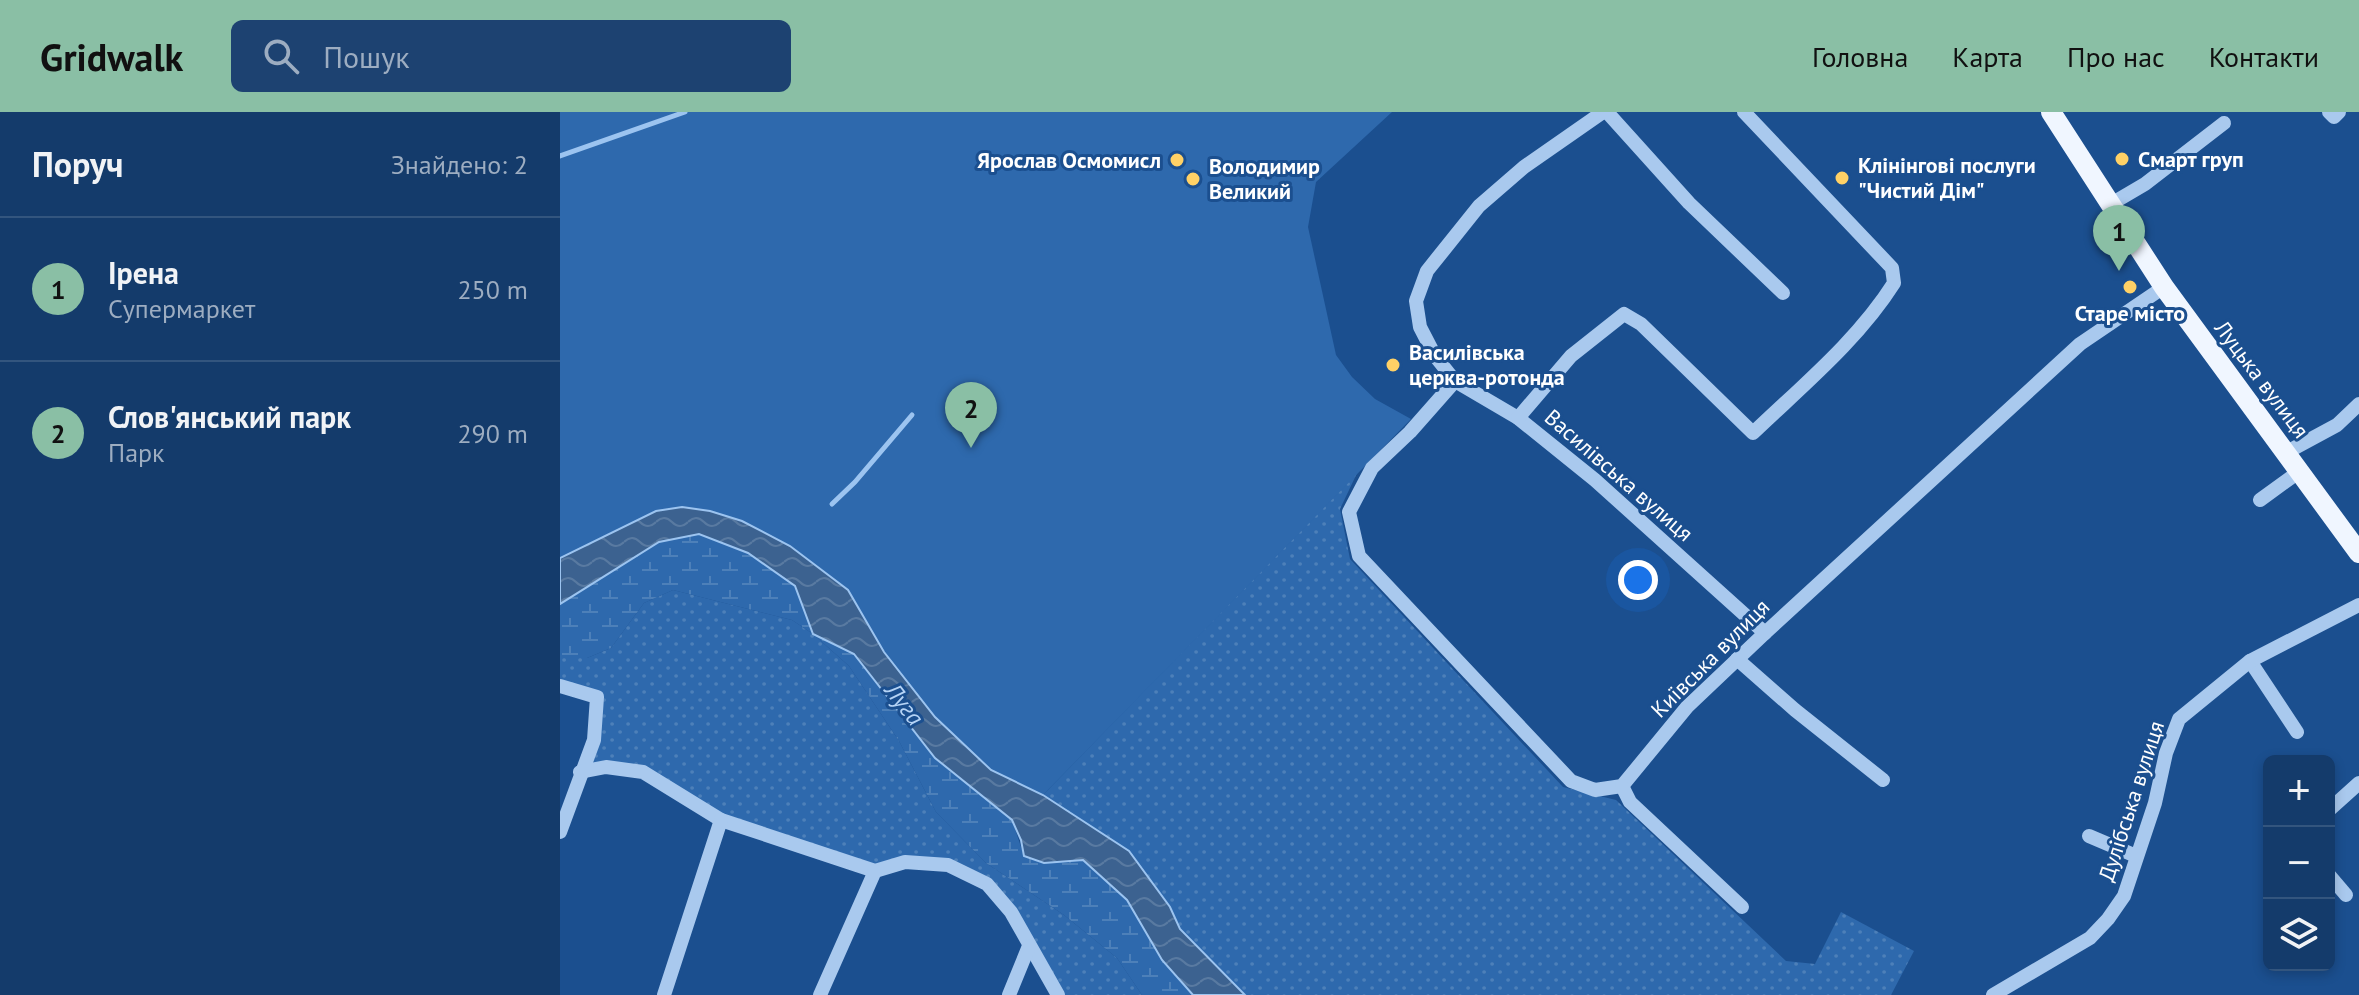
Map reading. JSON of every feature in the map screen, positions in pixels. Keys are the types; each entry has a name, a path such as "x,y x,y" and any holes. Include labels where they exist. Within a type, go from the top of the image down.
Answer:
{"main road":[{"name":"Луцька вулиця","path":"2051,112 2164,287 2359,553"}],"street":[{"path":"1605,112 1689,203 1783,293"},
{"name":"Василівська вулиця","path":"1605,112 1524,167 1488,197 1458,230 1427,271 1416,301 1420,327 1435,356 1455,381 1518,418 1595,480 1765,633"},
{"path":"1518,418 1571,356 1624,314 1641,324 1753,433 1834,356 1885,299 1894,283 1892,268 1744,112"},
{"path":"2329,112 2334,117 2339,112"},
{"path":"2111,204 2145,184 2224,123"},
{"name":"Київська вулиця","path":"1622,786 1687,707 1765,633 2080,344 2164,287"},
{"path":"1455,381 1410,432 1372,468 1349,512 1359,556 1571,781 1595,790 1622,786 1630,802 1742,907"},
{"path":"2287,452 2337,425 2359,404"},
{"path":"2260,500 2300,471"},
{"name":"Дулібська вулиця","path":"1993,995 2090,938 2124,896 2179,719 2250,661 2359,605"},
{"path":"1737,659 1883,780"},
{"path":"2250,661 2297,732"},
{"path":"560,686 597,697 594,740 560,832"},
{"path":"580,772 606,767 643,772 721,820 875,871 905,862 948,865 987,884 1011,912 1058,995"},
{"path":"2335,805 2359,783"},
{"path":"664,995 721,820"},
{"path":"2089,836 2136,856"},
{"path":"820,995 875,871"},
{"path":"2335,882 2346,895"},
{"path":"1009,995 1029,946"}],"green space":[{"path":"560,112 1392,112 1316,182 1308,227 1336,355 1352,377 1375,399 1411,419 1043,795 991,770 935,717 884,652 848,590 790,546 742,521 710,511 682,507 656,511 560,558"},
{"path":"1358,471 1340,509 1350,559 1563,787 1616,800 1786,961 1815,964 1841,912 1914,951 1891,995 1245,995 1180,929 1170,907 1129,851 1043,795"},
{"path":"699,534 748,553 795,586 813,634 792,620 673,590 644,603 611,648 587,658 560,658 560,604 659,542"},
{"path":"673,590 792,620 813,634 849,666 899,741 936,812 986,863 1064,915 1117,958 1142,995 1058,995 987,884 948,866 875,871 721,820 643,772 580,772 597,697 560,686 560,658 587,658 611,648 644,603"},
{"path":"813,634 854,654 888,700 1012,820 1024,856 1044,863 1083,860 1127,900 1162,960 1193,995 1142,995 1117,958 1064,915 986,863 936,812 899,741 849,666"}],"water":[{"name":"Луга","path":"682,507 710,511 742,521 790,546 848,590 884,652 935,717 991,770 1043,795 1129,851 1170,907 1180,929 1245,995 1193,995 1162,960 1127,900 1083,860 1044,863 1024,856 1012,820 935,758 854,654 813,634 795,586 748,553 699,534 659,542 560,604 560,558 656,511"}],"waterway":[{"path":"560,156 685,112"},
{"path":"832,504 912,415"}],"place":[{"name":"Смарт груп","path":"2122,159"},
{"name":"Ярослав Осмомисл","path":"1177,160"},
{"name":"Клінінгові послуги \"Чистий Дім\"","path":"1842,178"},
{"name":"Володимир Великий","path":"1193,179"},
{"name":"Ірена","path":"2119,271"},
{"name":"Старе місто","path":"2130,287"},
{"name":"Василівська церква-ротонда","path":"1393,365"},
{"name":"Слов'янський парк","path":"971,448"}]}
